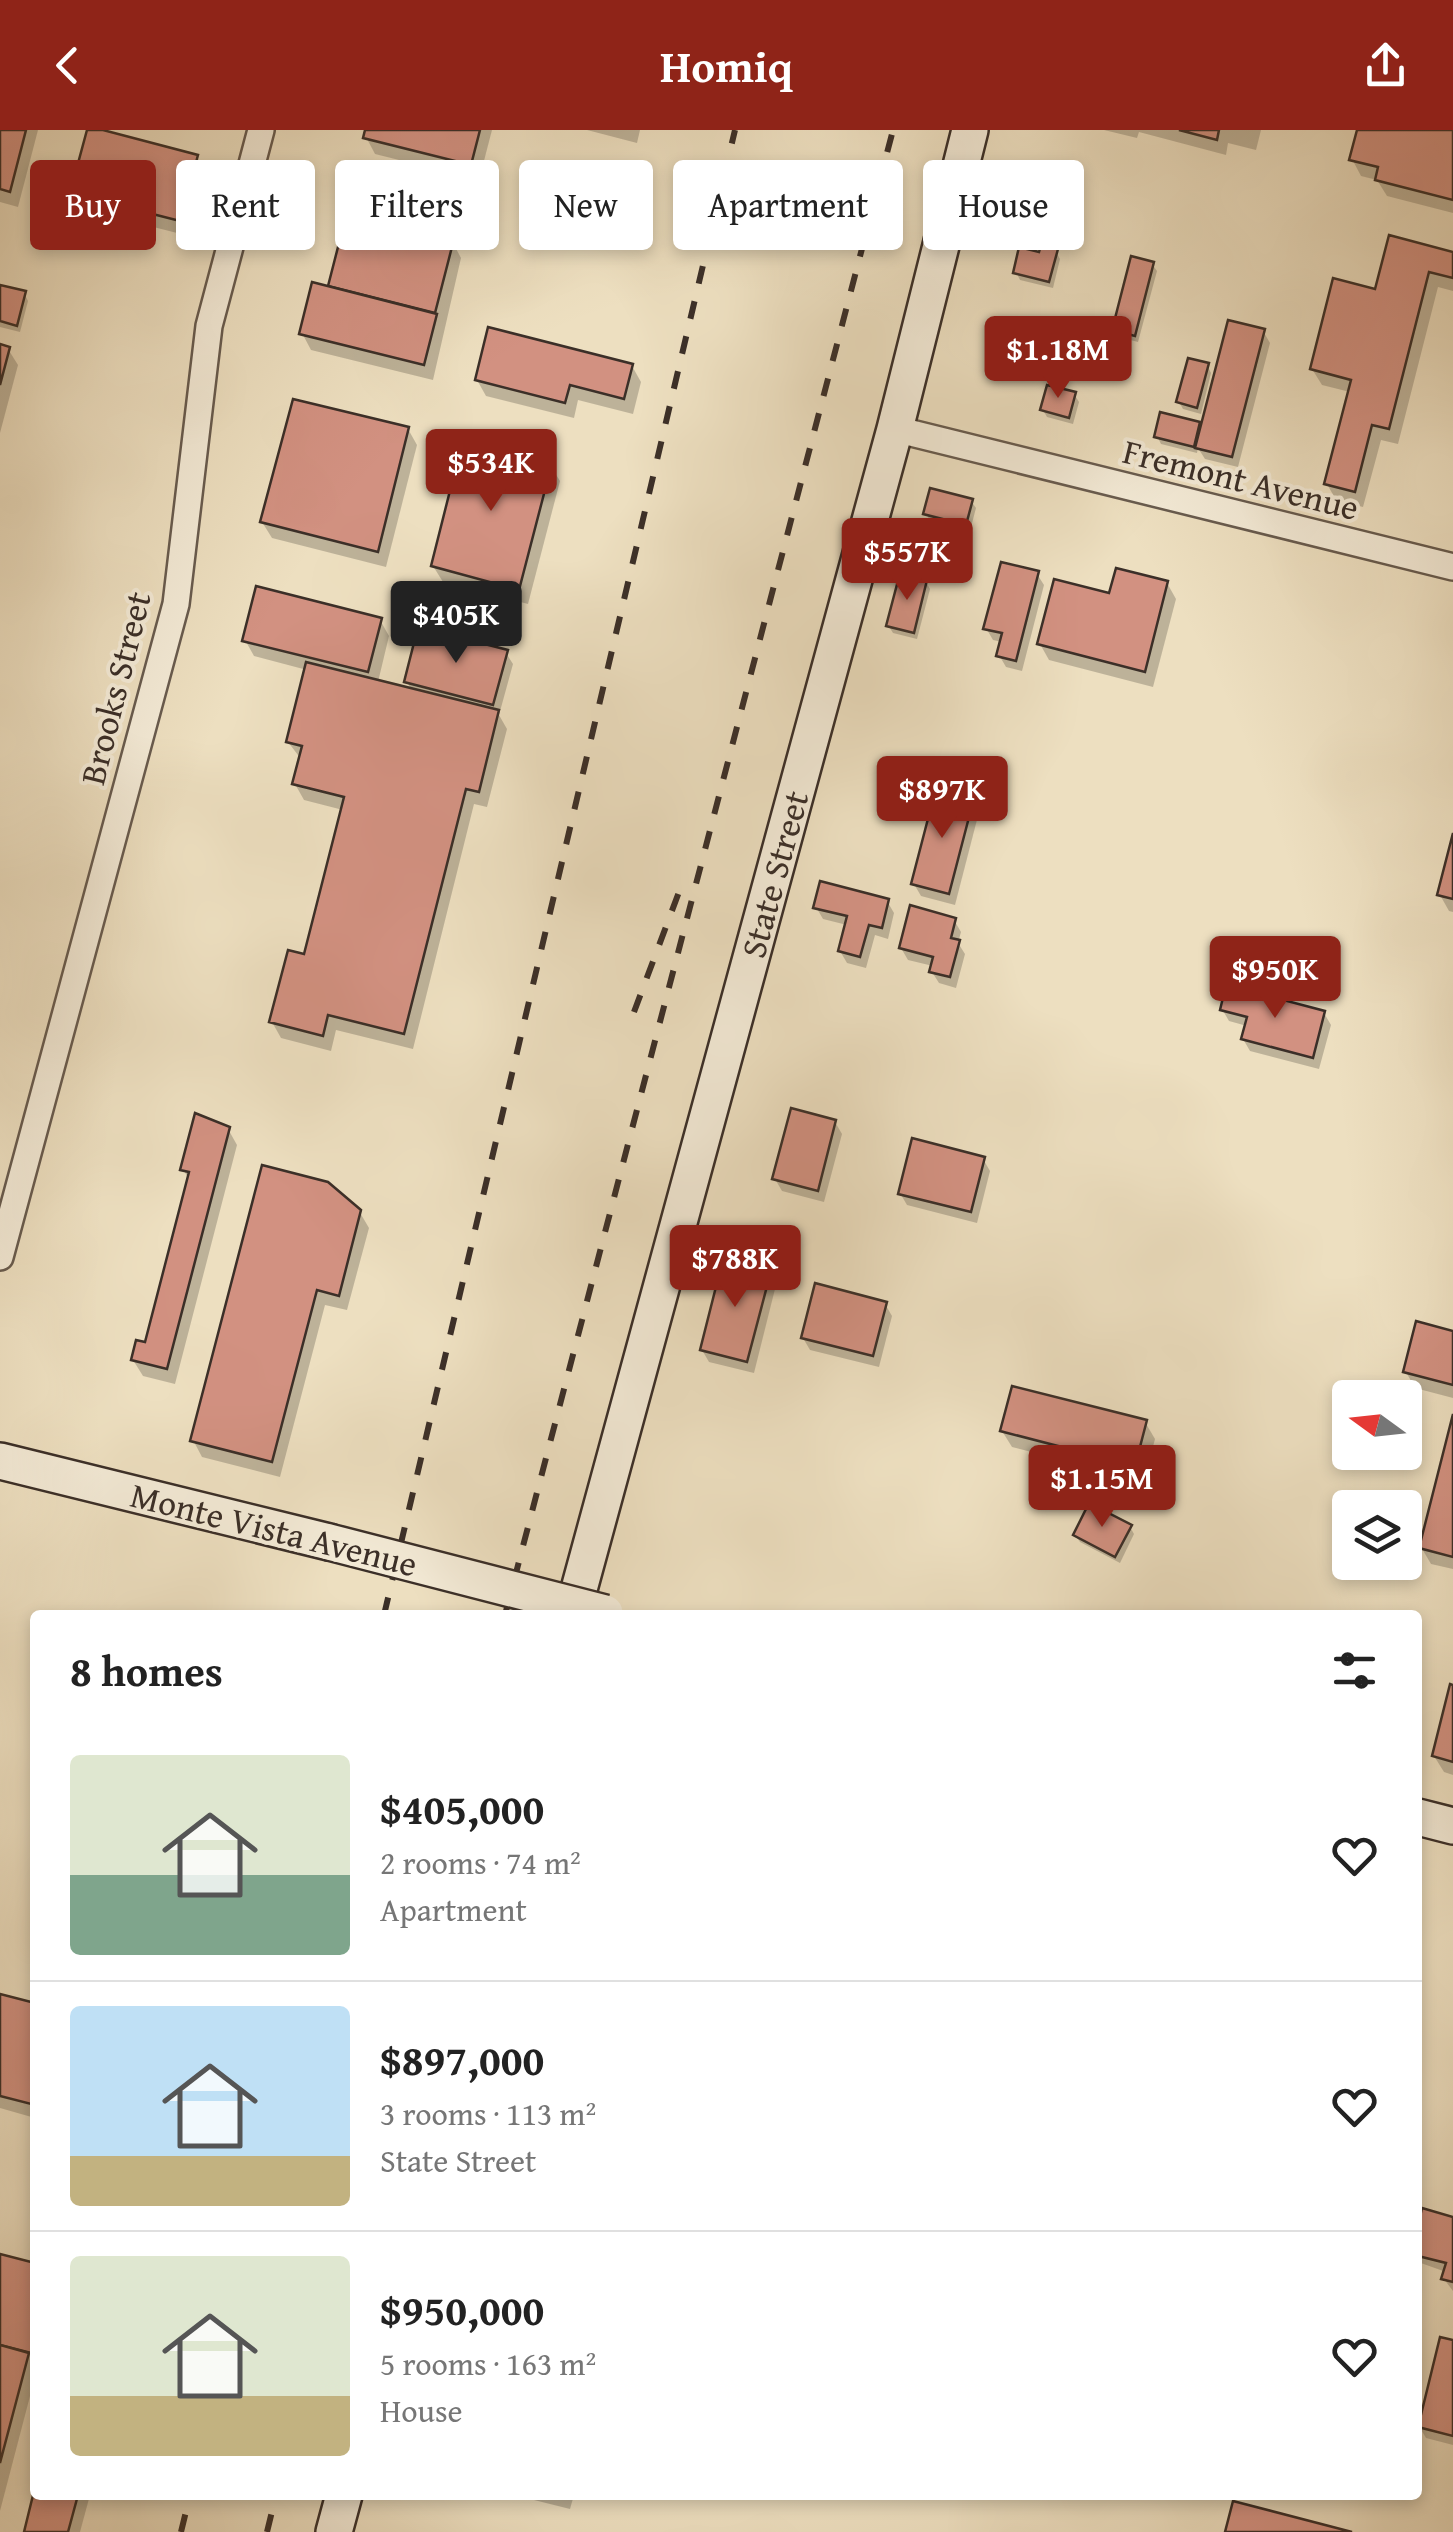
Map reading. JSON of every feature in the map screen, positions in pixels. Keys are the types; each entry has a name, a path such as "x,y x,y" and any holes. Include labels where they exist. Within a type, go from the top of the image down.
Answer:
{"street":[{"name":"Brooks Street","path":"0,1256 176,604 209,326 260,130"},
{"name":"State Street","path":"598,1610 970,130"},
{"name":"Fremont Avenue","path":"895,428 1453,568"},
{"name":"Monte Vista Avenue","path":"0,1461 329,1542 582,1610"},
{"path":"1422,1818 1453,1826"},
{"path":"334,2532 343,2500"}],"building":[{"path":"0,130 26,130 10,192 0,189"},
{"path":"87,130 103,130 198,155 197,160 176,160 176,220 156,215 156,160 79,160"},
{"path":"365,130 480,130 472,160 451,160 363,138"},
{"path":"1179,130 1219,130 1217,140"},
{"path":"1357,130 1453,130 1453,200 1375,180 1378,167 1349,160"},
{"path":"1389,235 1453,252 1453,278 1429,272 1389,429 1372,425 1355,492 1324,484 1351,380 1310,369 1333,278 1375,289"},
{"path":"337,250 451,250 435,313 328,286"},
{"path":"1018,250 1058,250 1049,282 1013,273"},
{"path":"1131,256 1154,262 1135,336 1112,330"},
{"path":"312,282 437,314 424,365 299,334"},
{"path":"0,285 26,291 17,326 0,321"},
{"path":"1228,320 1265,329 1232,457 1195,448"},
{"path":"488,327 633,364 624,399 570,385 565,403 475,380"},
{"path":"0,344 10,347 0,385"},
{"path":"1188,358 1209,363 1197,408 1176,402"},
{"path":"1047,385 1076,392 1069,418 1040,410"},
{"path":"293,399 409,427 378,552 260,522"},
{"path":"1160,412 1200,422 1194,447 1154,437"},
{"path":"463,439 552,463 519,590 431,566"},
{"path":"930,488 973,499 966,525 923,514"},
{"path":"1001,562 1039,571 1016,661 996,656 1002,633 983,629"},
{"path":"1116,568 1168,581 1145,672 1037,644 1054,579 1109,593"},
{"path":"900,573 927,580 914,633 886,626"},
{"path":"256,586 382,618 368,672 242,641"},
{"path":"418,627 508,650 493,705 404,682"},
{"path":"306,662 499,710 479,792 466,789 404,1034 328,1015 323,1036 269,1022 288,950 304,954 344,797 292,784 302,746 286,742"},
{"path":"936,788 974,798 949,894 911,884"},
{"path":"1453,833 1453,899 1437,895"},
{"path":"820,881 889,899 882,928 869,925 860,957 838,951 847,916 813,908"},
{"path":"910,905 956,918 951,938 960,940 950,977 929,972 933,957 899,948"},
{"path":"1226,985 1325,1011 1313,1058 1241,1039 1247,1017 1220,1010"},
{"path":"791,1108 836,1120 818,1191 772,1179"},
{"path":"195,1113 230,1127 167,1369 131,1360 136,1340 145,1342 189,1172 180,1170"},
{"path":"912,1138 985,1157 971,1212 898,1194"},
{"path":"262,1165 328,1182 361,1210 339,1296 317,1290 272,1462 190,1441"},
{"path":"723,1259 771,1271 747,1362 700,1350"},
{"path":"815,1283 887,1302 873,1356 801,1338"},
{"path":"1416,1321 1453,1331 1453,1385 1403,1372"},
{"path":"1012,1386 1147,1420 1135,1466 1000,1431"},
{"path":"1453,1414 1453,1557 1422,1549"},
{"path":"1089,1503 1132,1525 1115,1557 1073,1535"},
{"path":"1450,1684 1453,1685 1453,1762 1432,1756"},
{"path":"0,1994 30,2002 30,2104 0,2096"},
{"path":"1422,2208 1453,2217 1453,2282 1441,2279 1446,2263 1422,2257"},
{"path":"0,2254 30,2262 30,2353 0,2345"},
{"path":"1440,2337 1453,2340 1453,2436 1422,2428 1422,2411"},
{"path":"0,2345 29,2353 0,2463"},
{"path":"32,2500 77,2500 68,2532 24,2532"},
{"path":"1233,2501 1352,2532 1225,2532"}],"railway":[{"path":"385,1610 735,130"},
{"path":"506,1610 893,130"},
{"path":"634,1012 682,884"},
{"path":"181,2532 189,2500"},
{"path":"267,2532 275,2500"}]}
